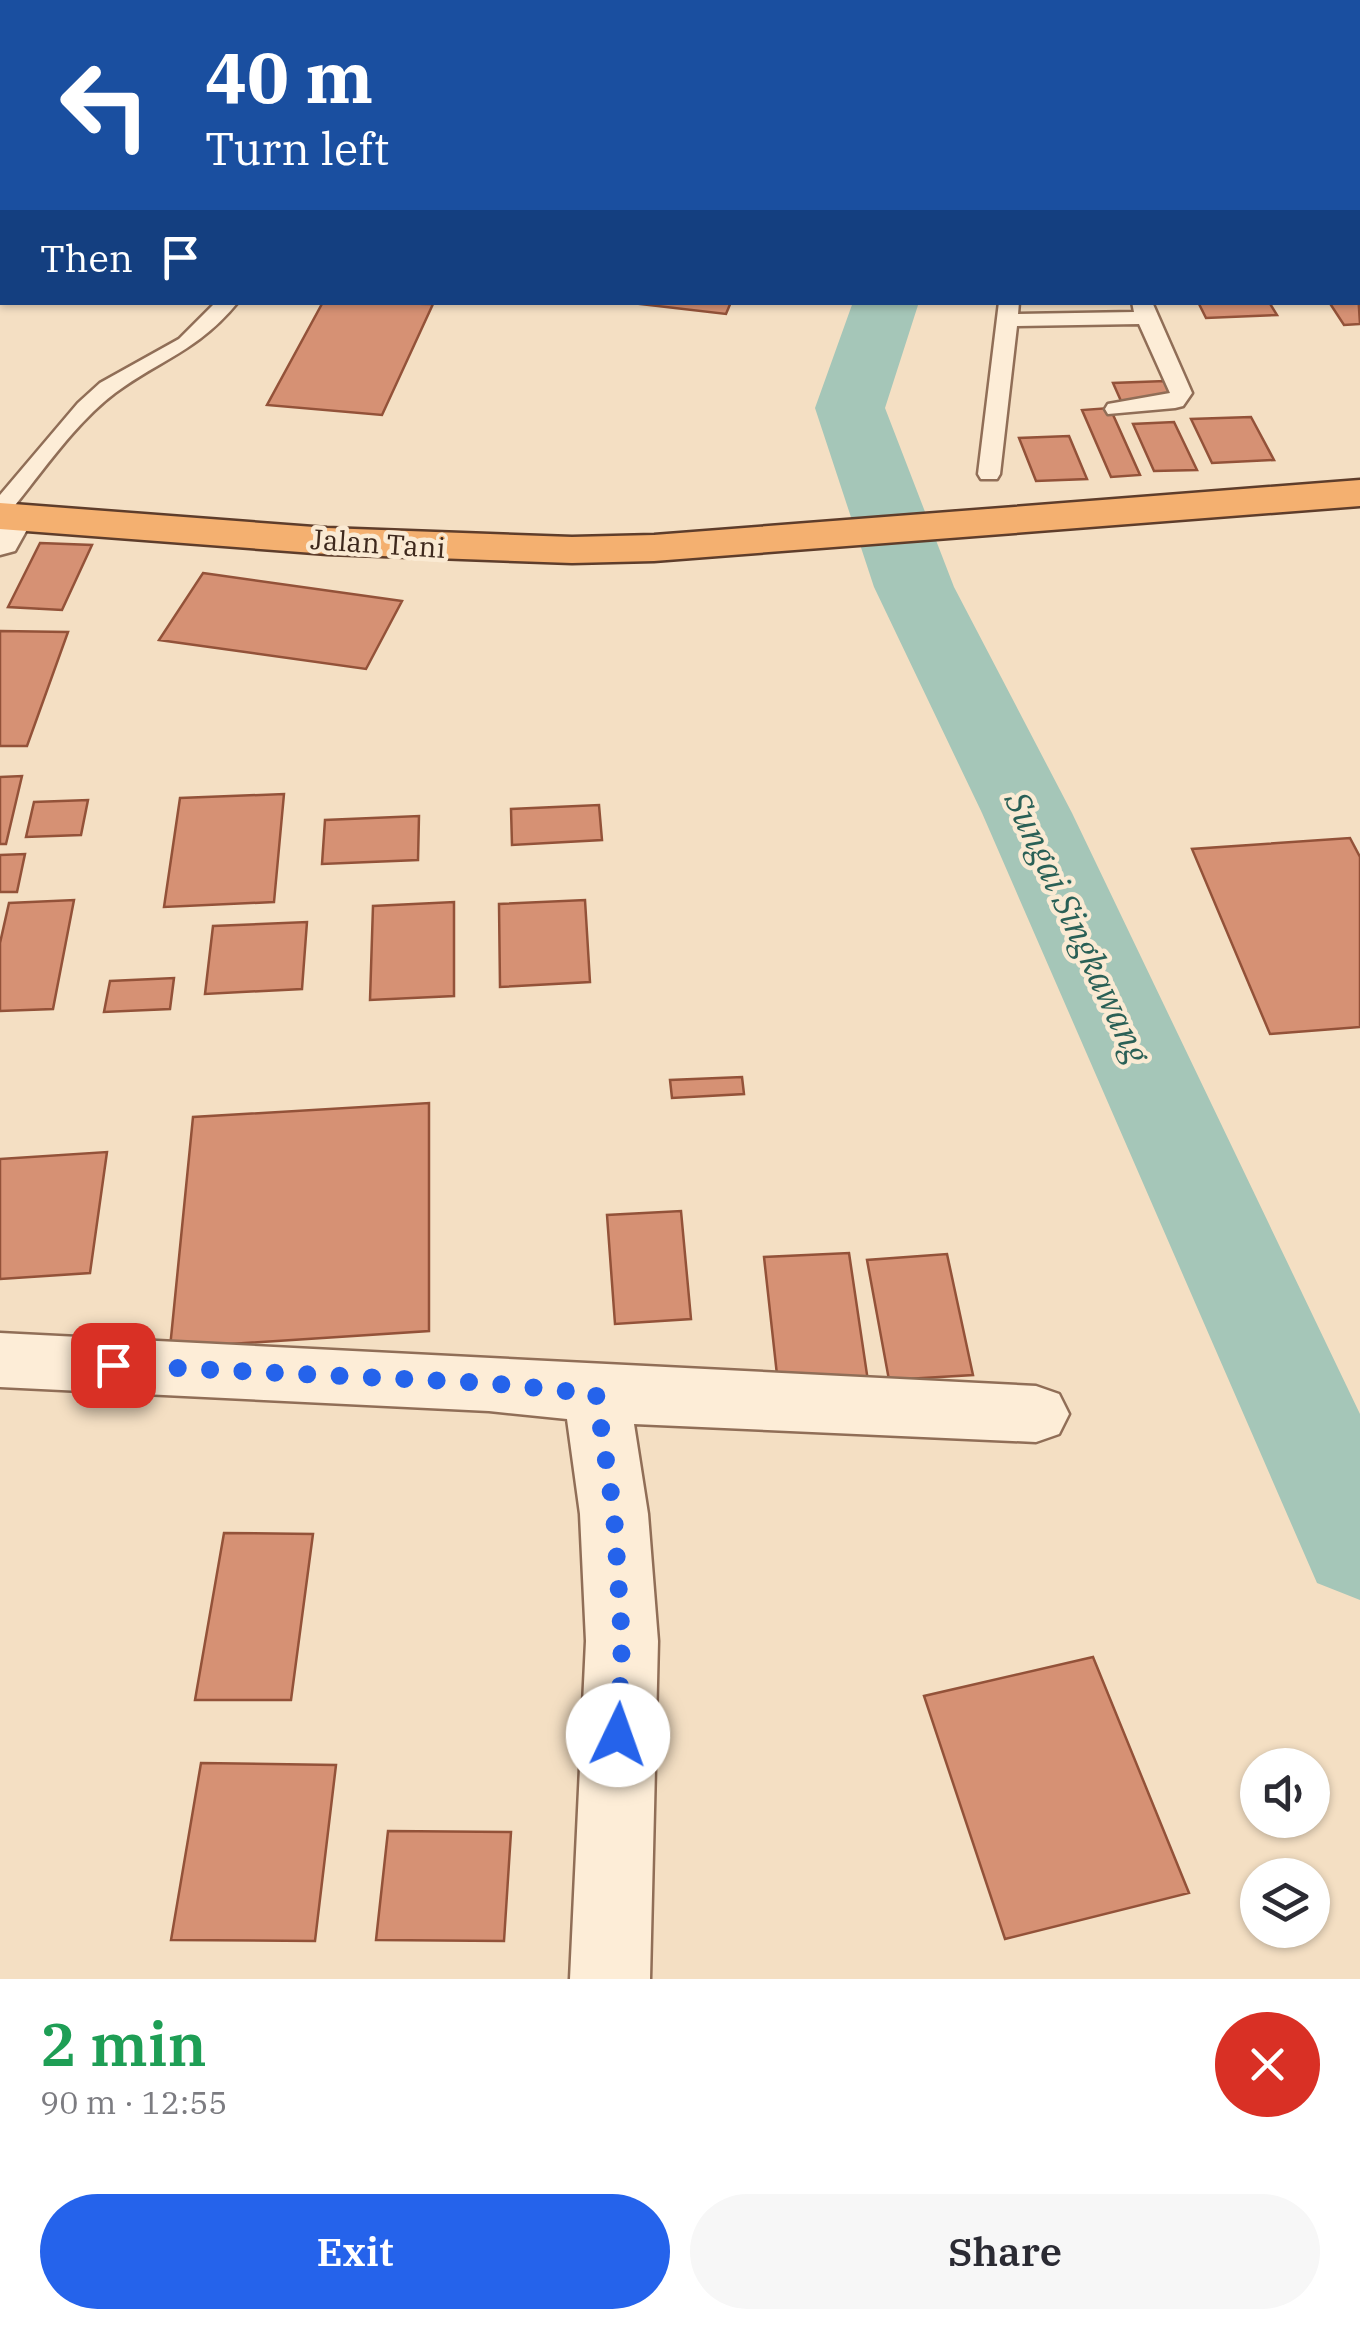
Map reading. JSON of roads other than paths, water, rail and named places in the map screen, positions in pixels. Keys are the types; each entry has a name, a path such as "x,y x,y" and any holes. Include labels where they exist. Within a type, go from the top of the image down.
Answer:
{"highway":[{"name":"Jalan Tani","path":"3,521 532,552 654,548 1360,493"}],"street":[{"path":"0,1360 1036,1414"},
{"path":"596,1394 614,1514 622,1641 612,1950"}],"lane":[{"path":"3,521 86,408 108,388 186,343 225,305"},
{"path":"989,474 1008,311 1144,310 1182,393 1175,401 1116,409"}],"waterway":[{"name":"Sungai Singkawang","path":"885,305 850,408 914,587 1027,813 1360,1544"}]}
